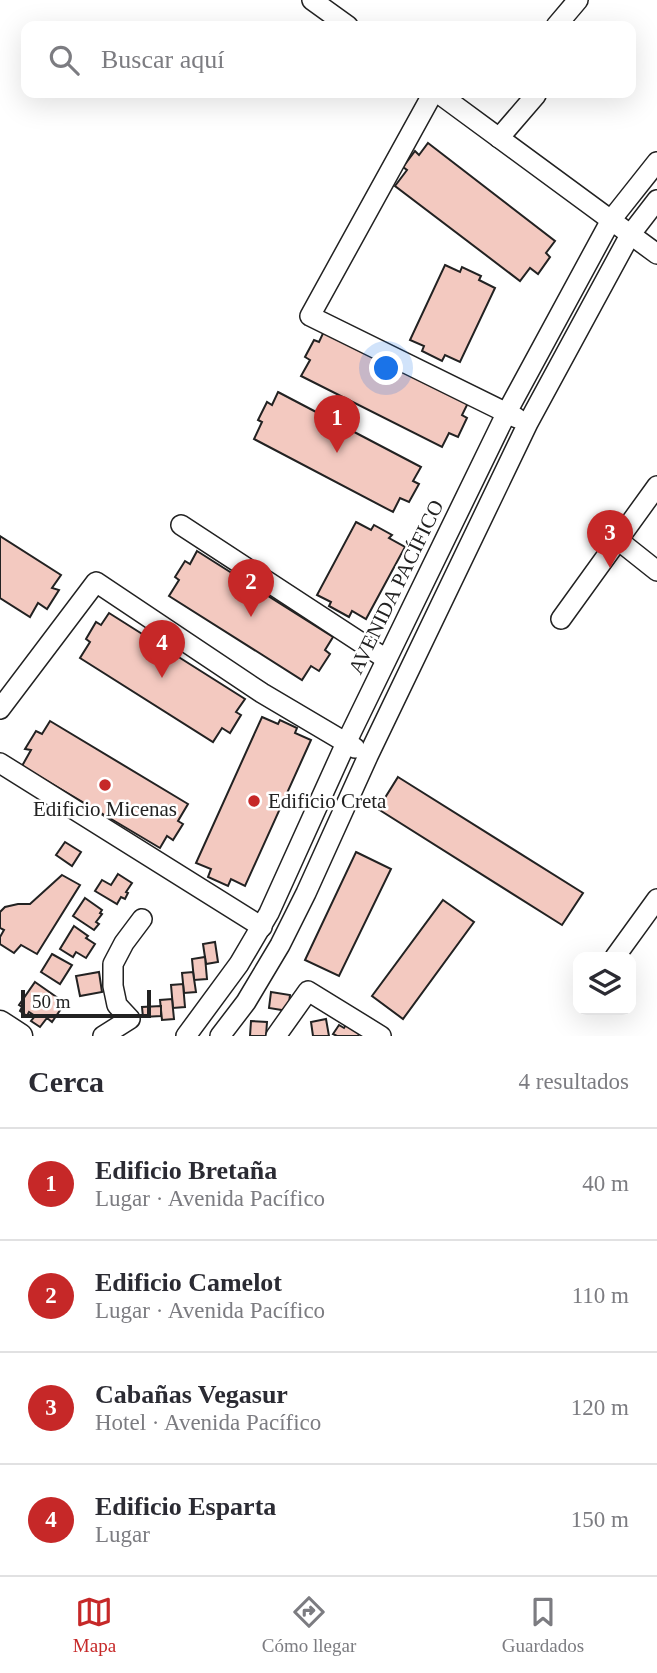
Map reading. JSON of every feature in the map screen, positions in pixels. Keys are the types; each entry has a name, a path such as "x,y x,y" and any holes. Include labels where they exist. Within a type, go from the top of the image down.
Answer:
{"main road":[{"path":"0,1023 20,1036"}],"street":[{"path":"312,0 341,21"},
{"path":"560,21 578,0"},
{"path":"432,98 310,316 528,423"},
{"path":"442,98 657,254"},
{"path":"499,138 533,98"},
{"name":"AVENIDA PACÍFICO","path":"186,1036 239,964 262,926 346,743 507,412 611,220 657,162"},
{"path":"220,1036 246,1002 280,945 528,423 631,235 657,200"},
{"path":"561,620 657,486"},
{"path":"181,525 387,659"},
{"path":"618,540 657,571"},
{"path":"0,709 96,582 262,693 368,755"},
{"path":"0,763 262,926"},
{"path":"619,952 657,899"},
{"path":"103,1036 130,1019 117,1005 113,986 113,964 124,943 142,919"},
{"path":"276,1036 308,991 381,1036"}],"building":[{"path":"428,143 555,241 546,253 550,257 538,274 530,268 520,281 395,186 407,170 403,167 415,151 419,155"},
{"path":"445,265 460,272 462,267 481,276 479,280 495,288 460,362 445,355 442,361 422,351 424,346 410,340"},
{"path":"325,329 469,401 462,415 467,418 458,437 449,433 442,447 301,376 310,360 305,357 314,340 319,342"},
{"path":"278,392 421,467 413,481 419,484 409,502 400,498 393,512 254,439 262,422 258,420 267,402 272,405"},
{"path":"356,522 371,530 374,525 392,535 389,538 405,547 366,619 352,611 349,617 329,606 331,602 317,595"},
{"path":"0,536 61,575 52,588 59,590 47,609 38,603 30,617 0,598"},
{"path":"197,551 333,637 325,650 330,654 319,671 311,666 302,680 169,596 179,580 175,577 185,561 190,564"},
{"path":"109,613 245,699 236,712 241,715 230,733 222,728 213,742 80,658 90,642 86,639 96,622 101,625"},
{"name":"Edificio Creta","path":"262,717 278,724 280,720 297,728 295,733 311,740 245,886 231,879 228,886 208,877 211,869 196,863"},
{"name":"Edificio Micenas","path":"50,721 188,804 178,821 183,824 173,840 167,836 160,848 22,766 31,750 25,749 36,731 42,734"},
{"path":"398,777 583,893 562,925 378,809"},
{"path":"65,842 81,852 72,866 56,855"},
{"path":"356,852 391,869 339,976 305,960"},
{"path":"118,874 132,883 125,899 121,897 117,904 95,891 102,880 111,885"},
{"path":"62,875 80,885 37,954 21,945 14,953 0,944 4,930 0,928 0,912 5,907 30,904"},
{"path":"85,898 102,910 96,922 99,924 94,930 73,916"},
{"path":"443,900 474,922 403,1019 372,996"},
{"path":"74,926 95,944 86,958 76,952 73,957 60,949"},
{"path":"215,942 218,962 206,964 203,944"},
{"path":"52,954 72,965 60,984 41,972"},
{"path":"205,957 207,979 194,980 192,959"},
{"path":"99,972 102,992 80,996 76,976"},
{"path":"193,972 196,992 184,993 182,973"},
{"path":"35,982 65,1003 52,1022 47,1018 40,1027 31,1021 35,1016 29,1012 27,1016 20,1011 22,1007 19,1005"},
{"path":"183,984 185,1007 173,1008 171,985"},
{"path":"271,992 290,995 288,1011 269,1008"},
{"path":"172,999 174,1019 162,1020 160,1000"},
{"path":"161,1006 161,1016 143,1017 142,1007"},
{"path":"326,1019 329,1036 313,1036 311,1022"},
{"path":"349,1020 362,1029 358,1036 333,1034 339,1025 344,1028"},
{"path":"251,1021 267,1022 266,1036 250,1036"}],"place":[{"name":"Edificio Bretaña","path":"337,453"},
{"name":"Cabañas Vegasur","path":"610,568"},
{"name":"Edificio Camelot","path":"251,617"},
{"name":"Edificio Esparta","path":"162,678"},
{"name":"Edificio Micenas","path":"105,785"},
{"name":"Edificio Creta","path":"254,801"}]}
